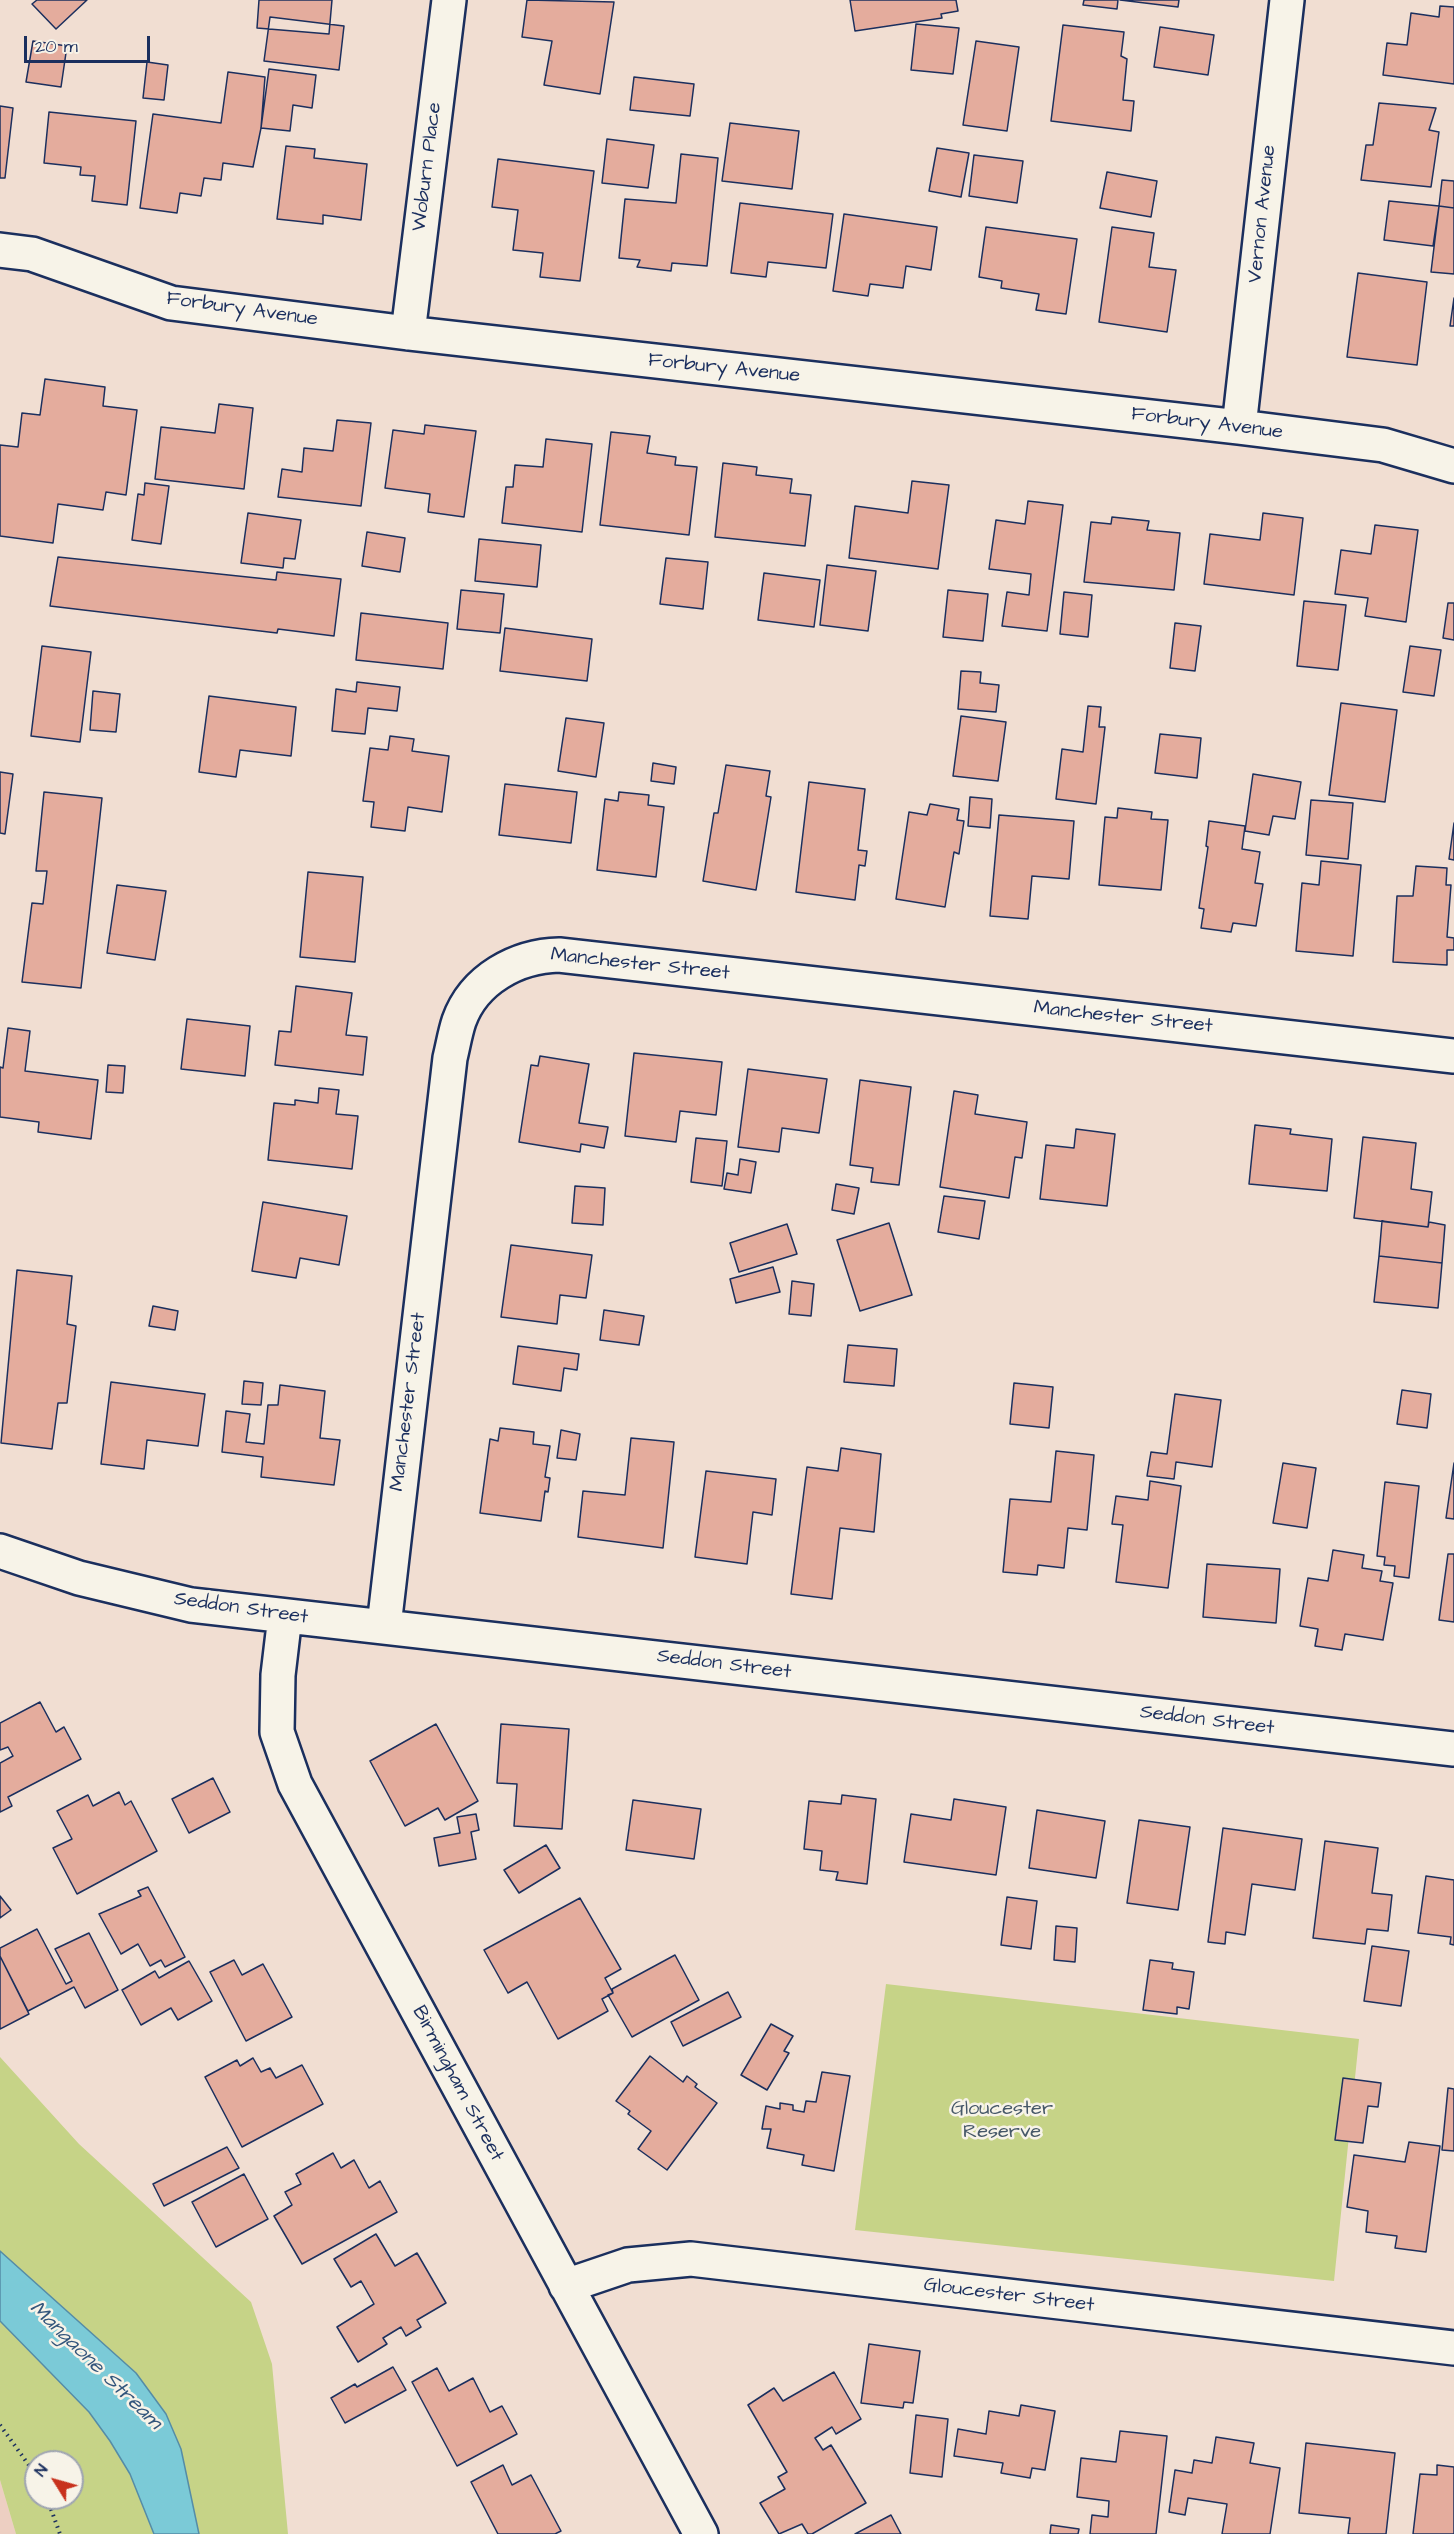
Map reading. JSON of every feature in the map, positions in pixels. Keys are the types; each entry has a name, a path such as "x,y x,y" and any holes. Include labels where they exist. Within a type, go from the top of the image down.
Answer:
{"street":[{"name":"Woburn Place","path":"408,333 450,0"},
{"name":"Vernon Avenue","path":"1239,427 1287,0"},
{"name":"Forbury Avenue","path":"0,250 32,254 171,303 408,333 1383,445 1454,466"},
{"name":"Manchester Street","path":"384,1626 450,1058 460,1019 478,989 507,966 537,955 559,955 1454,1056"},
{"name":"Seddon Street","path":"0,1551 79,1578 191,1605 1454,1749"},
{"name":"Birmingham Street","path":"285,1616 278,1675 277,1732 295,1784 701,2534"},
{"name":"Gloucester Street","path":"566,2286 628,2265 691,2259 1454,2348"}],"path":[{"path":"0,2425 24,2458"},
{"path":"51,2510 60,2534"}],"shaded area":[{"path":"0,2480 16,2534 0,2534"}],"green space":[{"name":"Gloucester Reserve","path":"886,1984 1359,2039 1334,2281 855,2230"},
{"path":"0,2057 79,2144 251,2302 272,2364 288,2534 16,2534 0,2480"}],"water":[{"name":"Mangaone Stream","path":"0,2251 136,2373 166,2414 181,2449 199,2534 154,2534 130,2474 110,2441 89,2412 0,2321"}],"building":[{"path":"37,0 87,0 56,29 32,4"},
{"path":"259,0 332,0 329,34 257,28"},
{"path":"527,0 614,2 600,94 544,85 552,41 522,37"},
{"path":"850,0 956,0 958,11 941,14 942,18 855,31"},
{"path":"1084,0 1118,0 1117,9 1083,5"},
{"path":"1120,0 1179,0 1178,7"},
{"path":"1440,6 1454,7 1454,84 1383,75 1387,43 1407,45 1411,13 1439,17"},
{"path":"270,17 344,26 339,70 264,61"},
{"path":"916,24 959,28 953,74 911,70"},
{"path":"1063,25 1124,32 1121,56 1127,59 1123,100 1134,101 1131,131 1051,121"},
{"path":"1160,27 1214,35 1208,75 1154,67"},
{"path":"33,41 67,46 61,87 26,82"},
{"path":"976,41 1019,47 1007,131 963,125"},
{"path":"147,62 168,65 164,100 143,98"},
{"path":"269,69 316,75 312,108 293,105 290,131 261,128"},
{"path":"228,72 265,77 261,128 253,167 223,163 221,180 204,178 201,196 180,193 177,213 140,208 153,114 221,123"},
{"path":"634,77 694,84 690,116 630,110"},
{"path":"1379,103 1436,108 1429,130 1439,132 1431,187 1361,180 1366,145 1373,145"},
{"path":"0,106 13,108 5,178 0,178"},
{"path":"49,112 136,121 127,205 92,201 95,176 80,175 81,167 44,163"},
{"path":"730,123 799,131 792,189 722,181"},
{"path":"607,139 654,145 648,188 602,183"},
{"path":"286,146 315,149 314,158 367,164 361,220 323,215 323,224 277,219"},
{"path":"937,148 969,153 961,197 929,191"},
{"path":"681,154 718,158 707,266 672,263 671,271 637,267 640,260 619,258 625,199 676,203"},
{"path":"974,155 1023,161 1017,203 969,196"},
{"path":"498,159 594,171 580,281 540,277 543,253 513,250 518,210 492,207"},
{"path":"1107,172 1157,181 1151,217 1100,208"},
{"path":"1442,180 1454,181 1454,208 1439,206"},
{"path":"1389,201 1439,206 1433,246 1384,240"},
{"path":"740,203 833,214 826,268 768,262 766,277 731,273"},
{"path":"1439,206 1454,208 1454,274 1431,272"},
{"path":"844,214 937,227 931,270 906,266 903,288 870,284 868,296 833,291"},
{"path":"986,227 1077,239 1066,314 1036,310 1039,294 1001,288 1002,281 979,277"},
{"path":"1112,227 1154,233 1149,267 1176,270 1167,332 1099,322"},
{"path":"1358,273 1427,282 1417,365 1347,357"},
{"path":"1454,298 1454,326 1450,326"},
{"path":"45,379 105,387 103,406 137,410 126,495 106,492 103,510 58,504 53,543 0,536 0,445 18,447 22,413 40,415"},
{"path":"219,404 253,408 244,489 155,479 161,427 215,433"},
{"path":"337,420 371,423 361,506 278,497 282,469 302,472 304,448 333,451"},
{"path":"425,425 476,431 464,517 428,512 430,494 385,488 393,430 424,434"},
{"path":"611,432 650,436 647,453 676,457 675,465 697,467 689,535 600,525"},
{"path":"546,439 592,444 582,532 502,523 506,487 513,487 515,465 543,467"},
{"path":"723,463 757,467 756,475 792,479 790,493 811,495 805,546 715,537"},
{"path":"912,481 949,485 938,569 849,558 855,506 908,513"},
{"path":"145,483 169,486 161,544 132,540 138,494 144,495"},
{"path":"1028,501 1063,505 1047,631 1002,626 1007,592 1029,595 1031,574 989,569 996,520 1025,524"},
{"path":"248,513 301,520 295,559 284,558 283,568 241,563"},
{"path":"1263,513 1303,518 1294,595 1204,584 1210,534 1260,540"},
{"path":"1112,517 1149,521 1147,530 1180,533 1174,590 1084,582 1091,522 1111,524"},
{"path":"1375,525 1418,530 1406,622 1365,616 1368,598 1335,594 1341,550 1371,554"},
{"path":"367,532 405,538 400,572 362,566"},
{"path":"479,539 541,545 537,587 475,581"},
{"path":"58,557 276,580 277,572 341,579 334,636 278,629 277,633 50,606"},
{"path":"666,558 708,562 703,609 660,604"},
{"path":"827,565 876,571 868,631 820,625"},
{"path":"764,573 820,580 814,627 758,620"},
{"path":"461,590 504,594 500,633 457,629"},
{"path":"948,590 988,594 983,641 943,637"},
{"path":"1064,592 1092,595 1088,637 1060,634"},
{"path":"1304,601 1346,605 1338,670 1297,666"},
{"path":"1448,603 1454,603 1454,640 1443,638"},
{"path":"361,613 448,623 443,669 356,660"},
{"path":"1175,623 1201,626 1195,671 1170,668"},
{"path":"505,628 592,639 587,681 500,671"},
{"path":"42,646 91,652 80,742 31,736"},
{"path":"1410,646 1441,650 1434,696 1403,692"},
{"path":"961,671 981,672 980,683 999,685 996,712 958,709"},
{"path":"357,682 400,687 397,711 368,708 365,734 332,731 336,689 356,692"},
{"path":"93,691 120,694 116,732 90,730"},
{"path":"209,696 296,707 291,756 240,750 236,777 199,772"},
{"path":"1341,703 1397,710 1385,802 1329,795"},
{"path":"1088,706 1101,707 1099,727 1105,727 1096,804 1056,799 1062,749 1083,752"},
{"path":"961,716 1006,722 998,781 953,776"},
{"path":"566,718 604,723 596,777 558,771"},
{"path":"1160,734 1201,738 1197,778 1155,773"},
{"path":"390,736 414,739 412,751 449,756 442,812 408,807 405,831 371,827 374,802 363,801 370,748 388,750"},
{"path":"653,763 676,767 674,784 651,781"},
{"path":"726,765 770,771 766,796 771,797 756,890 703,881 714,813 718,813"},
{"path":"0,772 13,774 5,834 0,833"},
{"path":"1253,774 1301,782 1295,819 1273,816 1269,835 1245,831"},
{"path":"809,782 865,789 858,850 867,851 865,866 859,865 855,900 796,892"},
{"path":"505,784 577,792 571,843 499,835"},
{"path":"44,792 102,798 81,988 22,982 32,903 43,904 47,871 36,871"},
{"path":"619,792 649,795 648,805 664,807 656,877 597,870 605,799 618,801"},
{"path":"970,797 992,799 990,828 968,826"},
{"path":"1311,800 1353,803 1348,859 1306,855"},
{"path":"930,804 959,809 957,820 964,821 959,854 954,852 945,907 896,899 909,812 927,815"},
{"path":"1118,808 1152,812 1151,819 1168,820 1161,890 1099,885 1105,817 1117,818"},
{"path":"999,815 1074,821 1069,879 1032,876 1028,919 990,916"},
{"path":"1209,821 1245,826 1242,849 1260,852 1255,883 1263,884 1256,926 1233,923 1231,932 1201,928 1204,909 1199,908 1208,847 1206,846"},
{"path":"1454,823 1454,860 1449,859"},
{"path":"1321,861 1361,865 1353,956 1296,951 1302,883 1319,885"},
{"path":"1416,866 1447,868 1446,885 1451,885 1447,937 1454,938 1454,950 1447,950 1447,965 1393,962 1397,896 1413,896"},
{"path":"308,872 363,877 355,962 300,957"},
{"path":"117,885 166,891 155,960 107,953"},
{"path":"296,986 352,993 346,1035 367,1037 363,1075 275,1065 279,1031 291,1032"},
{"path":"187,1019 250,1026 245,1076 181,1069"},
{"path":"8,1028 30,1031 25,1071 98,1080 91,1139 38,1132 39,1122 0,1117 0,1067 3,1068"},
{"path":"634,1053 722,1062 716,1115 680,1111 676,1142 625,1136"},
{"path":"540,1056 589,1064 579,1123 608,1127 604,1148 581,1144 580,1152 519,1142 531,1065 538,1066"},
{"path":"108,1065 125,1066 123,1093 106,1092"},
{"path":"748,1069 827,1079 819,1133 782,1128 779,1152 738,1147"},
{"path":"860,1080 911,1087 899,1185 871,1182 873,1168 850,1165"},
{"path":"319,1088 339,1090 336,1114 358,1116 352,1169 268,1160 274,1103 295,1105 295,1100 318,1103"},
{"path":"954,1091 978,1095 975,1114 1027,1122 1022,1158 1015,1157 1009,1198 940,1187"},
{"path":"1255,1125 1291,1129 1290,1134 1332,1139 1327,1191 1249,1184"},
{"path":"1076,1129 1115,1134 1107,1206 1040,1199 1046,1145 1074,1148"},
{"path":"1363,1137 1416,1143 1411,1189 1432,1192 1428,1227 1354,1218"},
{"path":"696,1138 727,1141 722,1186 691,1182"},
{"path":"740,1159 756,1162 751,1193 724,1189 727,1173 738,1175"},
{"path":"836,1184 859,1188 854,1214 832,1210"},
{"path":"575,1186 605,1188 603,1225 572,1223"},
{"path":"944,1196 985,1201 979,1239 938,1232"},
{"path":"263,1202 347,1216 339,1265 300,1258 296,1278 252,1271"},
{"path":"1382,1221 1428,1227 1429,1222 1445,1225 1442,1263 1379,1256"},
{"path":"889,1223 912,1295 860,1311 837,1240"},
{"path":"787,1224 797,1254 739,1272 730,1243"},
{"path":"511,1245 592,1255 586,1298 560,1295 557,1324 501,1317"},
{"path":"1379,1256 1442,1263 1438,1308 1374,1302"},
{"path":"773,1267 780,1292 736,1303 730,1279"},
{"path":"17,1270 72,1276 67,1324 76,1326 67,1403 58,1403 52,1449 1,1443"},
{"path":"792,1281 814,1284 811,1316 789,1314"},
{"path":"153,1306 178,1311 175,1330 149,1326"},
{"path":"604,1310 644,1316 639,1345 600,1340"},
{"path":"848,1345 897,1349 894,1386 844,1382"},
{"path":"518,1346 579,1354 577,1370 564,1368 561,1391 513,1384"},
{"path":"244,1381 263,1383 261,1405 242,1404"},
{"path":"111,1382 205,1394 198,1446 147,1440 144,1469 101,1464"},
{"path":"1014,1383 1053,1387 1049,1428 1010,1424"},
{"path":"280,1385 325,1391 320,1438 340,1440 334,1485 261,1477 263,1457 222,1452 226,1411 250,1414 246,1442 264,1444 268,1405 278,1405"},
{"path":"1402,1390 1431,1394 1427,1428 1397,1424"},
{"path":"1175,1394 1221,1400 1212,1467 1176,1462 1174,1479 1147,1476 1151,1452 1167,1454"},
{"path":"500,1428 534,1432 533,1444 550,1446 545,1477 550,1478 548,1492 545,1491 541,1521 480,1513 490,1439 498,1441"},
{"path":"561,1430 580,1434 576,1460 557,1458"},
{"path":"631,1438 674,1442 663,1548 578,1537 583,1491 625,1495"},
{"path":"841,1448 881,1454 874,1532 840,1528 832,1599 791,1594 807,1467 838,1471"},
{"path":"1056,1451 1094,1455 1087,1530 1068,1528 1064,1568 1038,1565 1037,1575 1003,1572 1010,1499 1051,1502"},
{"path":"1283,1463 1316,1468 1307,1528 1273,1523"},
{"path":"1454,1463 1454,1519 1446,1518"},
{"path":"706,1471 776,1479 772,1515 753,1512 747,1564 695,1557"},
{"path":"1150,1481 1181,1486 1168,1588 1116,1582 1123,1525 1112,1524 1116,1496 1148,1500"},
{"path":"1385,1482 1419,1486 1409,1578 1394,1576 1395,1566 1384,1565 1385,1557 1377,1556"},
{"path":"1333,1550 1364,1555 1362,1568 1382,1571 1380,1581 1393,1583 1383,1640 1345,1634 1342,1650 1315,1646 1318,1629 1300,1626 1308,1578 1328,1581"},
{"path":"1448,1554 1454,1554 1454,1622 1439,1620"},
{"path":"1207,1564 1280,1569 1276,1623 1203,1617"},
{"path":"40,1702 56,1732 64,1727 81,1759 8,1797 12,1806 0,1812 0,1763 13,1756 8,1747 0,1750 0,1723"},
{"path":"436,1724 478,1801 445,1820 438,1808 405,1826 370,1761"},
{"path":"501,1724 569,1729 562,1829 514,1826 517,1784 497,1783"},
{"path":"213,1778 230,1812 189,1833 172,1799"},
{"path":"119,1792 125,1805 131,1801 157,1851 77,1894 53,1848 72,1839 57,1811 88,1795 93,1806"},
{"path":"842,1795 876,1799 867,1884 836,1880 838,1872 820,1870 822,1851 804,1849 809,1801 841,1804"},
{"path":"954,1799 1006,1807 996,1875 904,1862 911,1814 951,1820"},
{"path":"633,1800 701,1809 694,1859 626,1850"},
{"path":"1037,1810 1105,1821 1096,1878 1029,1868"},
{"path":"476,1814 479,1830 471,1832 476,1859 439,1866 434,1838 460,1833 457,1817"},
{"path":"1139,1820 1190,1827 1178,1910 1127,1903"},
{"path":"1223,1828 1302,1839 1295,1890 1252,1884 1245,1935 1226,1932 1225,1944 1208,1942"},
{"path":"1325,1841 1378,1848 1372,1893 1392,1895 1388,1931 1367,1929 1365,1944 1313,1938"},
{"path":"546,1845 560,1868 519,1893 504,1870"},
{"path":"1426,1876 1454,1880 1454,1945 1450,1944 1451,1937 1418,1933"},
{"path":"148,1887 185,1957 165,1967 161,1960 150,1966 138,1944 121,1954 99,1914 141,1896 138,1891"},
{"path":"0,1896 11,1910 0,1918"},
{"path":"1007,1897 1037,1901 1031,1949 1001,1945"},
{"path":"580,1898 621,1969 605,1978 613,1993 602,1999 608,2011 558,2039 527,1982 508,1993 484,1950"},
{"path":"1056,1926 1077,1928 1075,1962 1054,1960"},
{"path":"37,1929 66,1984 72,1981 55,1949 89,1933 118,1990 85,2008 74,1987 28,2011 0,1956 0,1948"},
{"path":"1372,1946 1409,1951 1401,2006 1364,2001"},
{"path":"675,1955 699,2000 632,2037 608,1995 613,1993 612,1989"},
{"path":"0,1956 29,2014 0,2029"},
{"path":"234,1960 242,1975 263,1964 292,2017 246,2041 210,1972"},
{"path":"1150,1960 1173,1963 1172,1969 1194,1972 1189,2009 1177,2007 1177,2014 1143,2010"},
{"path":"189,1961 212,2001 178,2020 171,2008 141,2025 122,1990 155,1971 159,1978"},
{"path":"728,1992 741,2017 683,2046 671,2022"},
{"path":"771,2024 793,2036 784,2051 789,2053 767,2090 741,2075"},
{"path":"650,2056 683,2082 687,2076 697,2084 695,2087 717,2103 667,2170 638,2149 651,2131 628,2114 630,2111 616,2101"},
{"path":"253,2058 261,2072 270,2068 276,2078 302,2065 323,2104 242,2147 205,2077 237,2060 240,2066"},
{"path":"822,2072 850,2076 834,2171 802,2165 804,2155 767,2148 771,2129 762,2129 766,2106 780,2109 780,2103 793,2105 793,2110 804,2112 806,2101 816,2102"},
{"path":"1343,2078 1381,2083 1378,2107 1368,2106 1363,2143 1335,2140"},
{"path":"1448,2088 1454,2089 1454,2151 1442,2150"},
{"path":"1409,2142 1440,2146 1426,2252 1395,2248 1397,2236 1366,2232 1368,2211 1347,2207 1354,2155 1405,2162"},
{"path":"227,2147 239,2168 164,2206 153,2184"},
{"path":"333,2153 341,2168 354,2160 369,2188 380,2181 397,2212 302,2264 274,2216 292,2205 285,2192 301,2184 296,2174"},
{"path":"244,2174 268,2219 216,2247 192,2202"},
{"path":"376,2234 395,2266 417,2253 446,2303 417,2320 421,2327 406,2336 401,2327 383,2338 387,2344 358,2362 337,2327 374,2304 361,2281 351,2287 334,2259"},
{"path":"869,2344 920,2351 913,2403 904,2402 903,2408 861,2403"},
{"path":"393,2367 406,2390 345,2423 331,2398"},
{"path":"437,2368 449,2391 473,2378 490,2412 502,2406 517,2434 457,2466 412,2382"},
{"path":"834,2372 861,2419 836,2434 832,2427 815,2438 823,2450 831,2445 866,2503 812,2534 808,2534 802,2524 779,2534 760,2503 785,2489 778,2477 787,2472 748,2405 774,2388 783,2401"},
{"path":"1021,2405 1055,2411 1045,2470 1032,2468 1030,2478 1001,2473 1003,2463 954,2456 958,2429 986,2434 989,2411 1019,2416"},
{"path":"916,2415 948,2419 942,2477 910,2473"},
{"path":"1120,2431 1167,2436 1156,2534 1090,2534 1092,2515 1108,2517 1109,2501 1077,2497 1081,2458 1116,2462"},
{"path":"1216,2437 1254,2443 1250,2463 1280,2468 1270,2534 1222,2534 1227,2504 1188,2498 1185,2515 1169,2512 1175,2470 1192,2473 1194,2460 1212,2463"},
{"path":"1306,2443 1395,2453 1386,2534 1348,2534 1350,2518 1299,2513"},
{"path":"503,2465 512,2485 531,2475 561,2531 555,2534 498,2534 471,2482"},
{"path":"1437,2465 1454,2467 1454,2534 1413,2534 1420,2474 1437,2475"},
{"path":"891,2515 901,2534 855,2534"},
{"path":"1051,2525 1079,2529 1078,2534 1050,2534"}]}
